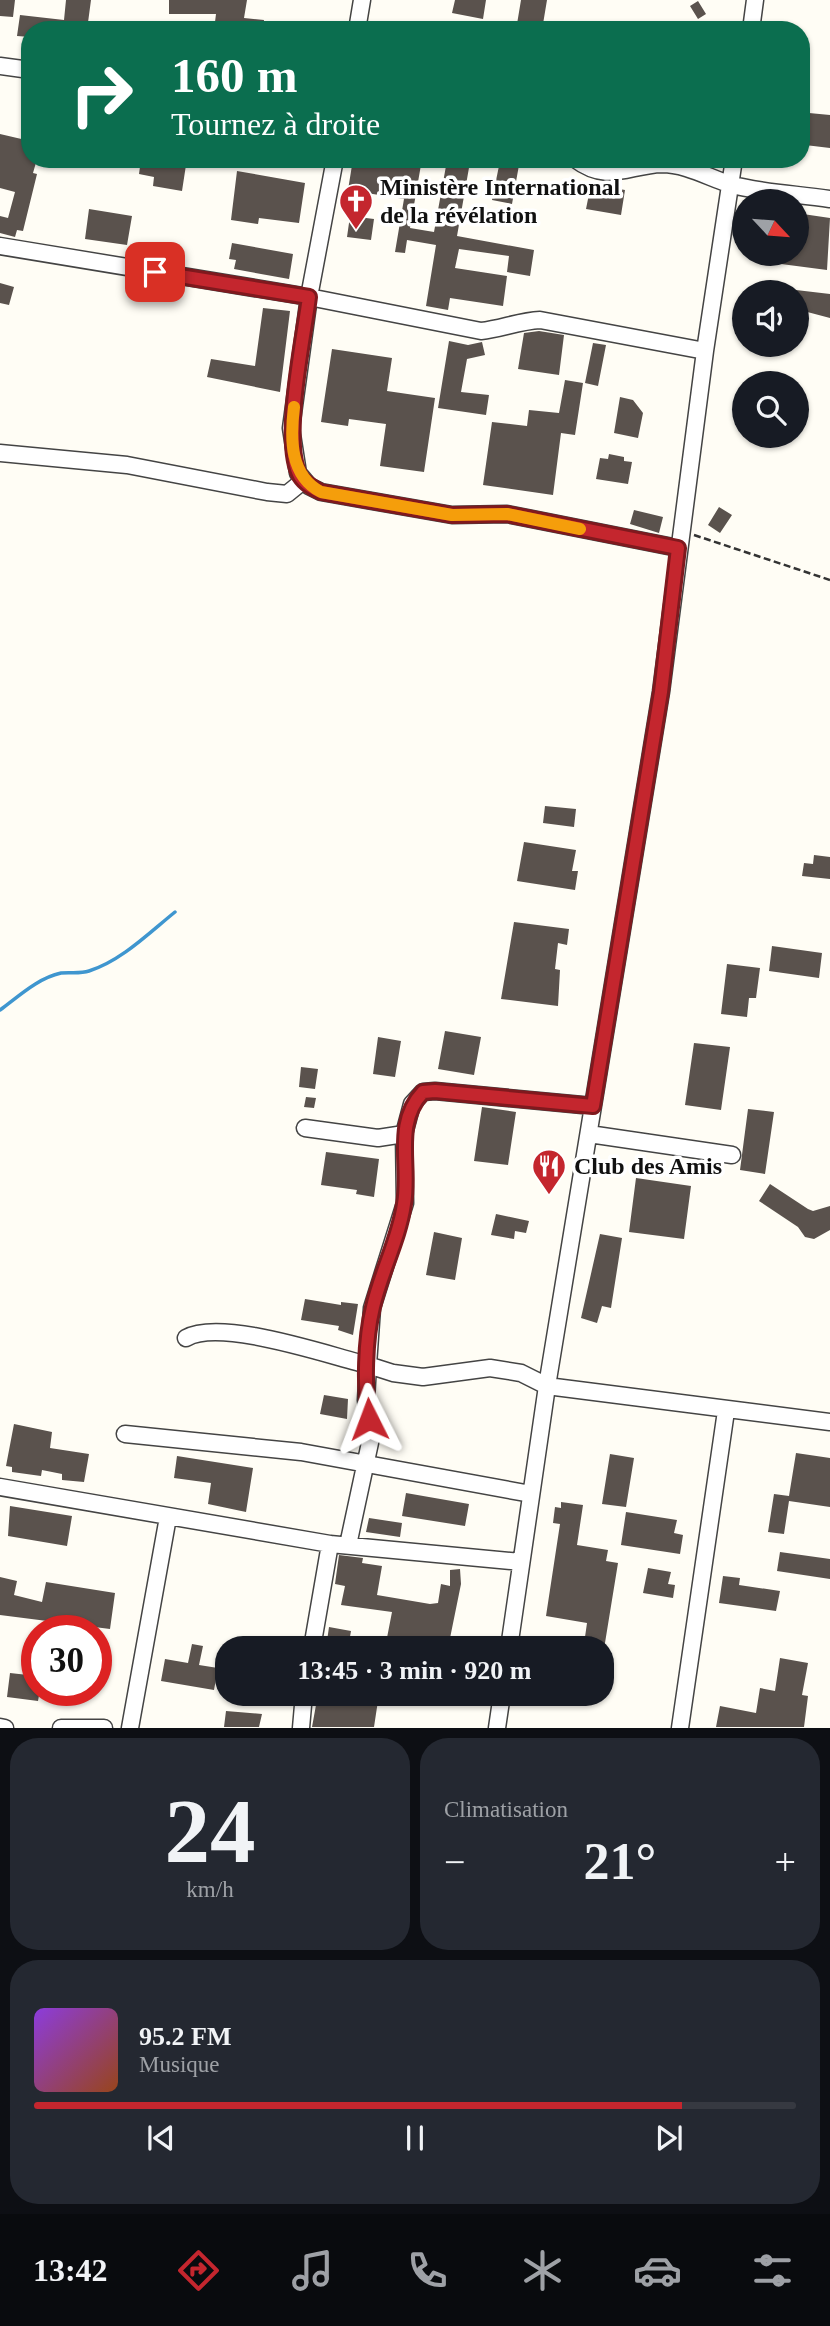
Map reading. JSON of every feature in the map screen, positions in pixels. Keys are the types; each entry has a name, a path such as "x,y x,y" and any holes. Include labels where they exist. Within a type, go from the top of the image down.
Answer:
{"street":[{"path":"358,21 362,0"},
{"path":"752,21 755,0"},
{"path":"0,66 21,69"},
{"path":"333,168 309,297 291,428 298,473 303,481 321,492 452,515 507,514 678,548"},
{"path":"588,168 604,173 647,168"},
{"path":"677,168 731,184 830,199"},
{"path":"511,1636 547,1385 661,692 705,351 733,168"},
{"path":"0,246 309,297 481,331 499,329 517,321 540,320 705,351"},
{"path":"0,453 127,465 287,494 303,481"},
{"path":"348,1545 371,1438 366,1400 372,1308 405,1203 404,1134 412,1104 423,1092 593,1106"},
{"path":"305,1128 378,1138 404,1134"},
{"path":"589,1134 732,1155"},
{"path":"187,1338 199,1331 244,1334 393,1373 423,1377 490,1368 521,1373 547,1385 726,1411 830,1422"},
{"path":"680,1727 726,1411"},
{"path":"125,1434 301,1452 531,1494"},
{"path":"0,1487 330,1544 521,1562"},
{"path":"130,1727 168,1517"},
{"path":"314,1636 330,1544"},
{"path":"301,1727 303,1706"},
{"path":"497,1727 500,1706"},
{"path":"61,1727 104,1727"}],"path":[{"path":"681,531 762,555 830,580"}],"building":[{"path":"0,0 15,0 13,17 0,16"},
{"path":"66,0 91,0 88,21 21,21 21,36 17,36 20,15 64,20"},
{"path":"169,0 247,0 244,18 264,20 215,21 216,14 169,14"},
{"path":"455,0 486,0 483,19 452,13"},
{"path":"521,0 547,0 544,21 518,21"},
{"path":"698,1 706,14 698,19 690,6"},
{"path":"810,113 830,115 830,148 810,146"},
{"path":"0,134 21,139 21,168 34,168 33,173 37,174 23,231 17,230 15,237 0,233 0,216 8,218 15,192 0,188"},
{"path":"140,168 186,168 182,191 153,186 154,177 139,174"},
{"path":"352,168 420,168 410,228 434,232 446,168 469,168 457,236 534,250 530,276 507,272 509,256 459,249 455,268 507,276 503,306 450,298 448,310 426,306 436,245 407,240 405,253 395,252 404,199 348,190"},
{"path":"499,168 518,168 512,204 492,200"},
{"path":"237,171 305,183 299,223 259,218 258,224 231,220"},
{"path":"591,184 625,190 621,215 586,209"},
{"path":"89,209 132,216 127,245 85,239"},
{"path":"809,215 830,218 827,270 797,266 809,266"},
{"path":"350,216 374,219 371,240 347,237"},
{"path":"232,243 293,254 289,279 234,269 236,260 229,259"},
{"path":"0,283 14,287 9,305 0,303"},
{"path":"809,292 830,294 830,318 809,312"},
{"path":"263,308 290,311 280,392 207,377 211,359 255,366"},
{"path":"539,331 564,335 559,375 518,369 524,333"},
{"path":"449,341 468,345 482,342 485,355 467,359 461,392 489,395 486,415 438,408"},
{"path":"593,343 606,345 598,386 585,383"},
{"path":"332,349 392,358 387,391 435,398 424,472 380,466 386,424 349,419 348,426 321,422"},
{"path":"565,380 583,383 575,435 561,433 553,495 483,485 492,422 527,426 529,410 559,413"},
{"path":"620,397 633,400 643,413 638,438 614,433"},
{"path":"609,454 632,462 628,484 596,479 600,458 608,459"},
{"path":"719,507 732,515 720,533 708,525"},
{"path":"634,510 663,517 659,533 630,524"},
{"path":"545,806 576,809 574,827 543,823"},
{"path":"524,842 576,850 572,871 578,871 575,890 517,881"},
{"path":"814,855 830,857 830,879 802,876 804,863 813,864"},
{"path":"514,922 569,929 567,945 558,943 555,969 560,970 558,1006 501,999"},
{"path":"772,946 822,953 819,978 769,971"},
{"path":"727,964 760,968 756,998 749,998 747,1017 721,1014"},
{"path":"445,1031 481,1037 474,1075 438,1069"},
{"path":"378,1037 401,1041 395,1077 373,1074"},
{"path":"694,1043 730,1047 721,1110 685,1105"},
{"path":"301,1067 318,1069 315,1089 299,1087"},
{"path":"306,1097 316,1098 314,1108 304,1107"},
{"path":"482,1107 516,1112 508,1165 474,1161"},
{"path":"748,1109 774,1112 765,1174 740,1170"},
{"path":"326,1152 379,1159 374,1197 356,1194 357,1190 321,1185"},
{"path":"636,1178 691,1186 684,1239 629,1232"},
{"path":"770,1184 813,1211 830,1206 830,1230 814,1239 805,1237 798,1227 759,1201"},
{"path":"496,1214 529,1221 526,1233 515,1231 514,1239 491,1235"},
{"path":"434,1232 462,1238 455,1280 426,1275"},
{"path":"600,1234 622,1238 611,1308 602,1306 597,1323 581,1318"},
{"path":"305,1299 341,1305 341,1302 358,1304 353,1335 338,1330 339,1326 301,1320"},
{"path":"324,1395 348,1399 347,1419 320,1414"},
{"path":"14,1424 52,1432 50,1448 89,1454 84,1482 62,1480 62,1474 42,1470 41,1476 12,1472 12,1467 6,1466"},
{"path":"796,1453 830,1458 830,1507 789,1501 784,1534 768,1532 774,1494 789,1496"},
{"path":"610,1454 634,1458 626,1507 602,1504"},
{"path":"177,1456 253,1468 246,1512 208,1504 211,1483 174,1478"},
{"path":"406,1493 469,1504 465,1526 402,1516"},
{"path":"561,1502 583,1505 577,1545 608,1550 606,1561 618,1563 606,1636 585,1636 587,1623 546,1616 560,1524 553,1523 555,1507 561,1508"},
{"path":"10,1506 72,1516 67,1546 8,1536"},
{"path":"626,1512 677,1520 674,1533 683,1535 680,1554 621,1545"},
{"path":"369,1518 402,1523 400,1537 366,1532"},
{"path":"780,1552 830,1559 830,1579 777,1571"},
{"path":"339,1555 363,1558 362,1563 382,1566 377,1595 430,1604 438,1603 441,1584 450,1586 450,1570 460,1569 461,1584 450,1636 387,1636 392,1612 341,1605 345,1586 335,1584"},
{"path":"648,1568 671,1572 668,1584 675,1585 673,1598 643,1593"},
{"path":"723,1576 740,1578 739,1585 780,1591 776,1611 719,1603"},
{"path":"0,1577 17,1581 14,1595 42,1602 46,1582 115,1593 112,1615 21,1615 21,1618 0,1615"},
{"path":"329,1627 351,1631 350,1636 328,1636"},
{"path":"192,1644 203,1646 199,1665 215,1668 214,1690 161,1681 165,1659 188,1663"},
{"path":"780,1658 808,1663 802,1695 808,1696 804,1727 716,1727 720,1706 756,1713 760,1688 775,1691"},
{"path":"10,1673 21,1674 21,1699 7,1697"},
{"path":"316,1706 377,1706 374,1727 312,1727"},
{"path":"226,1711 262,1714 259,1727 224,1727"}],"waterway":[{"path":"0,1010 29,988 53,975 89,971 112,961 175,912"}],"slow traffic":[{"path":"294,407 291,428 298,473 309,486 321,492 452,515 507,514 580,529"}],"place":[{"name":"Ministère International de la révélation","path":"356,231"},
{"name":"Club des Amis","path":"549,1196"}],"route":[{"path":"155,272 309,297 291,428 298,473 309,486 321,492 452,515 507,514 678,548 661,692 593,1106 435,1091 423,1092 412,1104 404,1134 405,1203 372,1308 366,1400 369,1419"}]}
